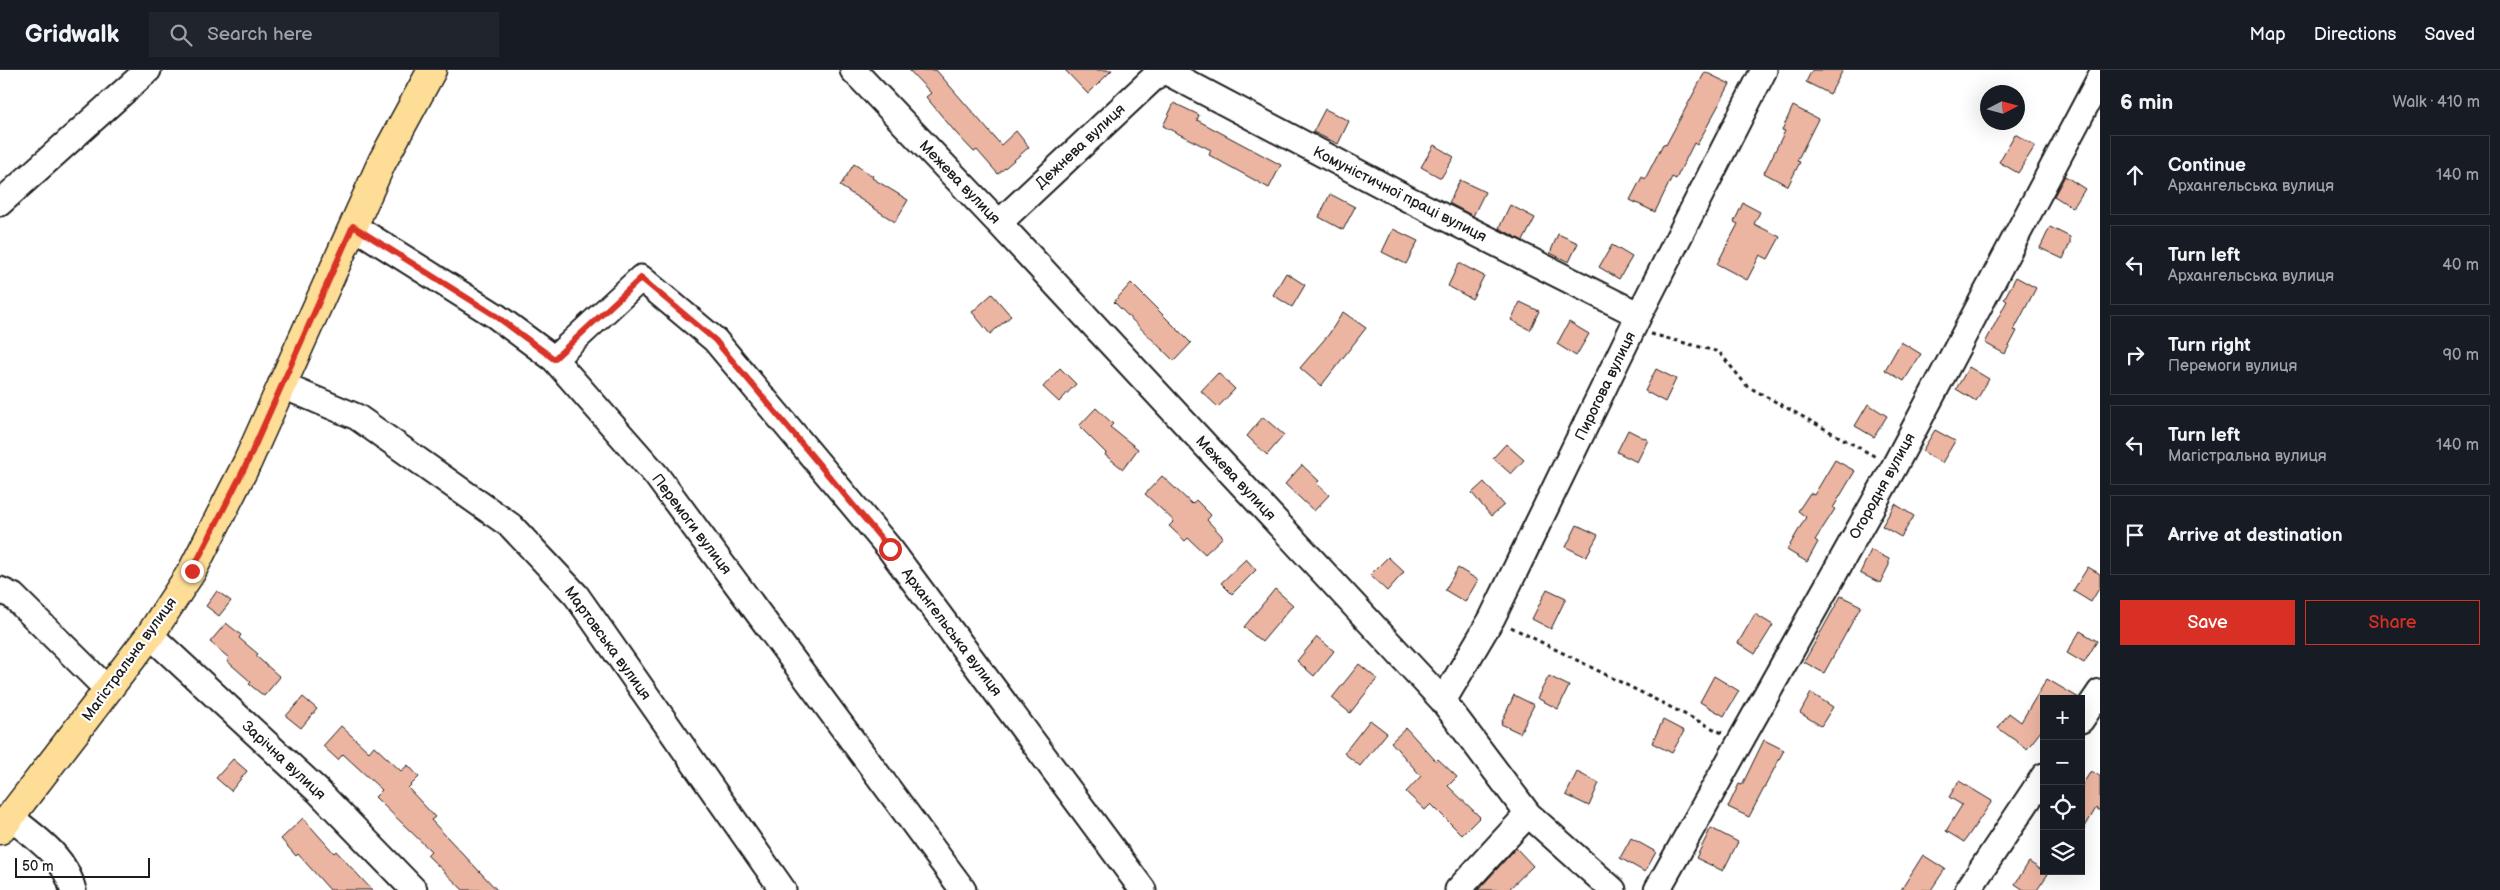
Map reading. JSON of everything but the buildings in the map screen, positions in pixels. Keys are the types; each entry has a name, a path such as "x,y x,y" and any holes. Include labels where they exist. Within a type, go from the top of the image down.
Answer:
{"main road":[{"name":"Магістральна вулиця","path":"5,823 150,635 192,571 247,463 382,162 432,70"}],"street":[{"path":"0,203 148,70"},
{"name":"Межева вулиця","path":"853,70 999,222 1443,701 1528,814 1613,890"},
{"name":"Дежнева вулиця","path":"999,222 1163,70"},
{"name":"Комуністичної праці вулиця","path":"1163,70 1636,322"},
{"name":"Пирогова вулиця","path":"1443,701 1492,618 1636,322 1764,70"},
{"name":"Огородня вулиця","path":"1656,890 1738,741 1894,467 2100,78"},
{"name":"Перемоги вулиця","path":"353,226 496,316 554,359 656,476 964,890"},
{"name":"Архангельська вулиця","path":"554,359 641,278 715,340 890,549 1143,890"},
{"name":"Мартовська вулиця","path":"281,385 357,418 511,526 576,595 783,890"},
{"path":"0,590 13,596 108,690"},
{"name":"Зарічна вулиця","path":"150,635 318,791 414,890"},
{"path":"2085,714 2100,692"},
{"path":"1968,890 2040,782"},
{"path":"1458,890 1528,814"},
{"path":"5,823 52,850 70,877 73,890"}],"path":[{"path":"1636,322 1719,352 1747,386 1894,467"},
{"path":"1492,618 1738,741"}],"route":[{"path":"192,571 247,463 353,226 496,316 554,359 641,278 715,340 890,549"}]}
